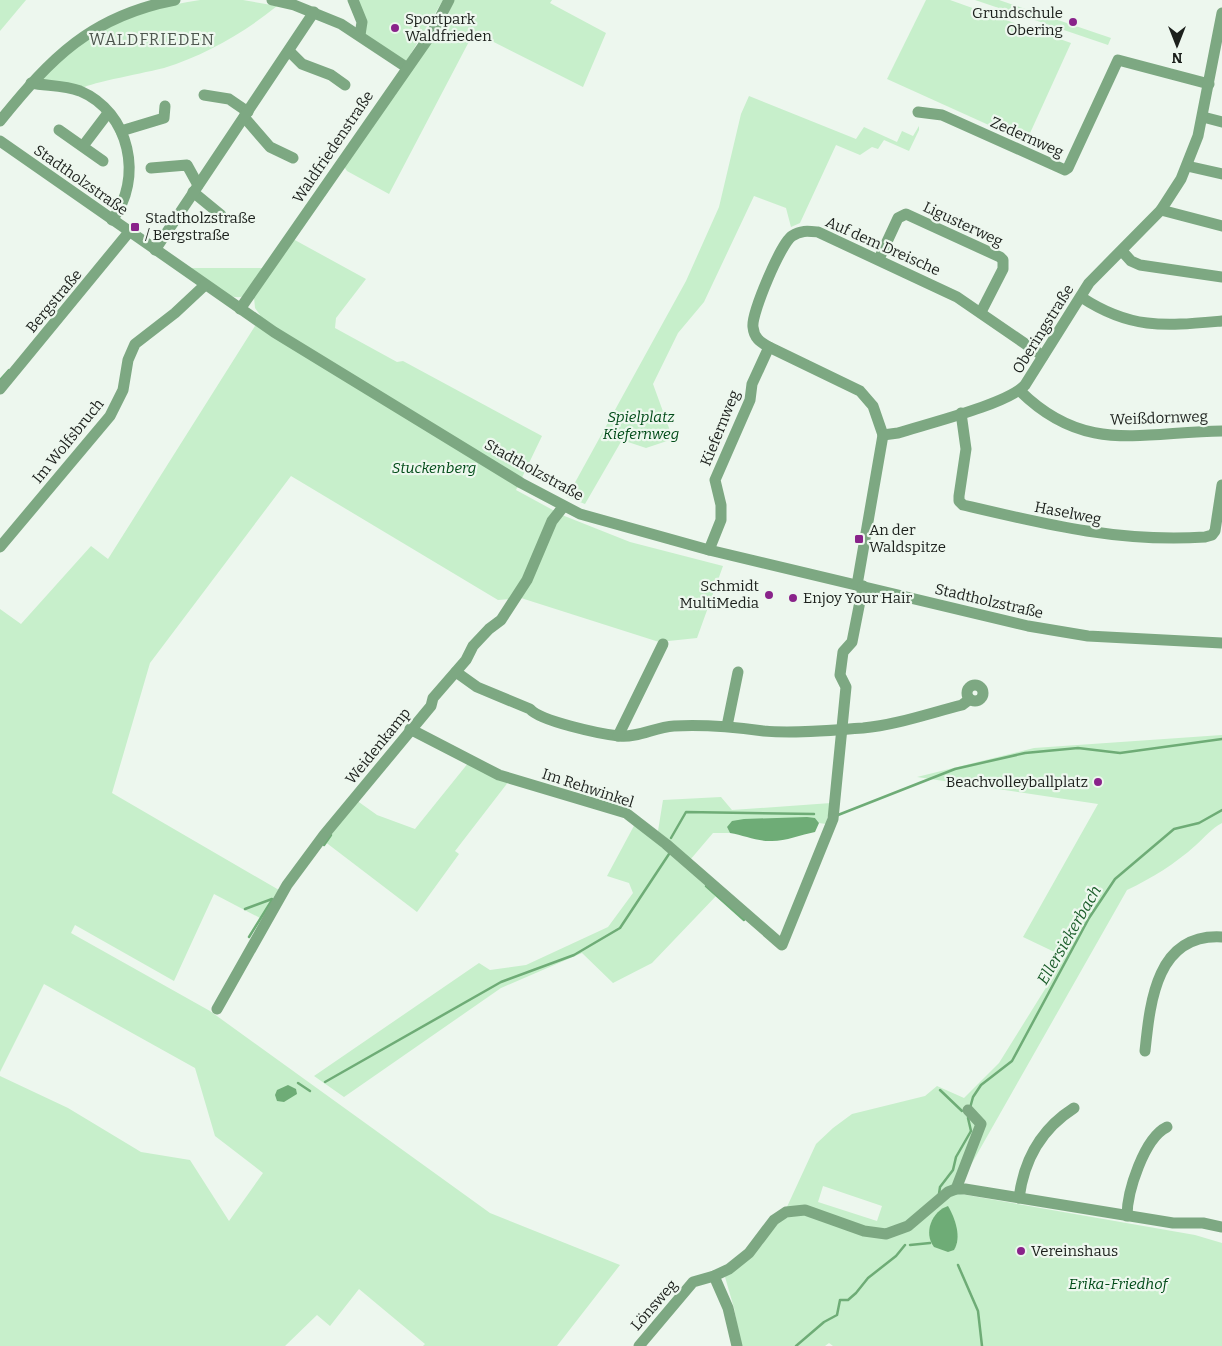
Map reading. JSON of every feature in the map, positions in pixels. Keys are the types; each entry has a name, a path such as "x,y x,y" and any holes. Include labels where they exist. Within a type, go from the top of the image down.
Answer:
{"street":[{"path":"0,121 47,65 86,35 108,22 157,2 175,0"},
{"path":"272,0 314,12 341,24 406,67"},
{"path":"352,0 362,22 360,35"},
{"name":"Waldfriedenstraße","path":"240,309 406,67 432,33 449,0"},
{"path":"155,250 314,12"},
{"name":"Oberingstraße","path":"883,434 898,433 1001,400 1020,391 1098,274 1161,210 1188,166 1202,117 1208,84 1217,68 1222,13"},
{"path":"288,51 302,64 332,75 345,85"},
{"name":"Zedernweg","path":"918,112 942,115 1065,170 1068,168 1118,60 1208,84"},
{"path":"31,83 80,91 100,104 121,130 129,154 130,178 124,203 112,220"},
{"path":"204,95 229,99 246,114 267,145 293,158"},
{"path":"121,130 164,118 165,106"},
{"path":"83,146 108,113"},
{"path":"1202,117 1222,122"},
{"path":"59,130 103,161"},
{"name":"Stadtholzstraße","path":"0,141 240,309 563,507 601,521 709,550 1058,632 1124,639 1222,643"},
{"path":"151,168 187,165 196,189 221,215"},
{"path":"1188,166 1222,174"},
{"path":"1161,210 1222,226"},
{"name":"Ligusterweg","path":"879,259 898,218 906,214 1000,256 1003,260 1003,269 981,312"},
{"name":"Auf dem Dreische","path":"883,434 873,406 860,391 769,348 756,337 753,318 786,242 791,236 808,230 818,232 879,259 949,293 981,312 1042,356"},
{"name":"Bergstraße","path":"0,389 129,232"},
{"path":"1122,251 1131,260 1140,265 1222,277"},
{"name":"Im Wolfsbruch","path":"0,547 110,416 123,390 128,360 135,344 175,313 205,285"},
{"path":"1081,297 1112,316 1141,323 1178,325 1222,321"},
{"name":"Kiefernweg","path":"709,550 721,520 721,505 715,480 750,400 752,384 769,348"},
{"name":"Weißdornweg","path":"1020,391 1060,422 1098,434 1131,437 1222,431"},
{"name":"Haselweg","path":"961,413 966,449 959,496 959,501 963,505 1049,526 1091,533 1152,539 1205,537 1212,535 1215,531 1222,486"},
{"path":"842,729 846,687 840,675 844,652 852,642 883,434"},
{"name":"Weidenkamp","path":"217,1009 287,885 410,729 431,706 433,698 456,672 473,646 489,629 501,620 527,580 552,521 563,507"},
{"path":"618,736 662,644"},
{"path":"456,672 476,687 530,709 535,715 618,736 633,736 672,726 727,726 762,730 842,729 893,723 962,705 970,699"},
{"path":"727,726 738,672"},
{"name":"Im Rehwinkel","path":"410,729 499,775 626,813 666,844 782,945 833,819 842,729"},
{"path":"1145,1051 1146,1022 1164,967 1180,948 1201,939 1222,937"},
{"path":"1019,1198 1020,1188 1039,1140 1050,1126 1074,1108"},
{"path":"956,1189 981,1124 968,1110"},
{"path":"1127,1216 1129,1197 1146,1150 1161,1130 1167,1127"},
{"path":"737,1346 728,1308 714,1276 749,1253 774,1220 786,1212 805,1210 864,1231 886,1234 908,1226 948,1192 956,1189 1127,1216 1222,1227"},
{"name":"Lönsweg","path":"639,1346 693,1282 714,1276"}],"green space":[{"path":"0,0 26,0 0,31"},
{"path":"200,0 243,0 277,6 251,25 209,50 164,68 83,88 44,82 42,76 73,48 93,34 145,12"},
{"name":"Sportpark Waldfrieden","path":"350,0 443,0 404,65 365,37"},
{"path":"454,0 552,0 550,3 606,33 583,87 474,32 389,194 347,171 343,165 447,17"},
{"path":"926,0 950,0 1071,43 1026,142 887,79"},
{"path":"975,0 999,0 1111,38 1108,45"},
{"name":"Spielplatz Kiefernweg","path":"749,96 856,139 864,127 897,142 902,131 913,136 919,126 919,130 909,151 884,140 878,149 872,147 860,155 836,145 800,223 791,227 786,208 754,196 704,302 678,333 653,384 673,439 646,448 622,440 585,504 567,497 686,281 719,207 741,114"},
{"name":"Stuckenberg","path":"293,239 366,279 336,318 335,328 397,362 403,361 542,436 516,490 562,515 630,542 723,566 697,638 659,642 521,598 498,600 291,476 150,663 112,793 279,890 262,919 214,894 174,981 75,925 71,933 210,1011 490,1213 620,1265 557,1346 423,1346 425,1344 359,1289 330,1326 317,1315 285,1346 0,1346 0,1076 68,1108 141,1152 190,1160 229,1221 263,1173 215,1136 195,1068 44,984 0,1072 0,609 21,624 91,546 108,559 255,326 260,315 255,308 254,297"},
{"path":"189,268 265,268 247,294 241,297 233,297 209,284"},
{"name":"Erika-Friedhof","path":"1222,735 1222,823 1211,830 1172,864 1127,890 955,1193 1195,1235 1222,1243 1222,1346 833,1346 829,1343 825,1346 741,1346 734,1308 725,1277 762,1245 786,1209 816,1144 852,1114 925,1096 937,1086 964,1098 999,1063 1065,957 1023,937 1098,804 917,777 1034,748","holes":["823,1186 882,1206 877,1221 818,1202"]},
{"path":"469,762 509,781 455,851 459,854 417,912 324,841 356,800 377,815 415,829"},
{"path":"721,797 732,810 831,803 826,824 819,823 815,818 727,827 730,833 713,833 690,860 658,831 663,800"},
{"path":"636,822 717,895 652,963 613,983 582,953 501,988 344,1097 314,1076 479,963 490,970 526,965 608,927 633,893 629,883 607,876"}],"shaded area":[{"path":"815,818 819,823 815,832 780,840 759,840 730,833 727,827 732,821 744,819"},
{"path":"288,1085 296,1089 297,1094 284,1102 277,1101 275,1095 277,1090"},
{"path":"948,1206 955,1222 957,1239 954,1250 948,1252 934,1247 929,1235 929,1229 934,1217"}],"waterway":[{"path":"0,380 9,370"},
{"path":"838,815 955,769 1025,753 1078,748 1120,753 1222,739"},
{"name":"Ellersiekerbach","path":"970,1108 973,1097 981,1085 1012,1061 1089,918 1115,879 1174,829 1199,823 1222,810"},
{"path":"671,838 686,812 814,814"},
{"path":"324,845 331,835"},
{"path":"325,1082 501,982 574,955 620,928 669,854"},
{"path":"706,886 744,920"},
{"path":"245,909 272,899"},
{"path":"249,937 272,900"},
{"path":"298,1083 310,1091"},
{"path":"940,1090 962,1111"},
{"name":"Ellersiekerbach","path":"939,1194 940,1187 953,1170 956,1157 971,1131 968,1118"},
{"path":"910,1245 930,1243"},
{"name":"Ellersiekerbach","path":"796,1346 824,1322 837,1315 840,1300 848,1300 868,1278 896,1256 905,1245"},
{"path":"958,1265 978,1311 982,1346"}],"place":[{"name":"Grundschule Obering","path":"1073,22"},
{"name":"Sportpark Waldfrieden","path":"395,28"},
{"name":"Stadtholzstraße / Bergstraße","path":"135,227"},
{"name":"An der Waldspitze","path":"859,539"},
{"name":"Schmidt MultiMedia","path":"769,595"},
{"name":"Enjoy Your Hair","path":"793,598"},
{"name":"Beachvolleyballplatz","path":"1098,782"},
{"name":"Vereinshaus","path":"1021,1251"}],"district":[{"name":"WALDFRIEDEN","path":"152,39"}]}
